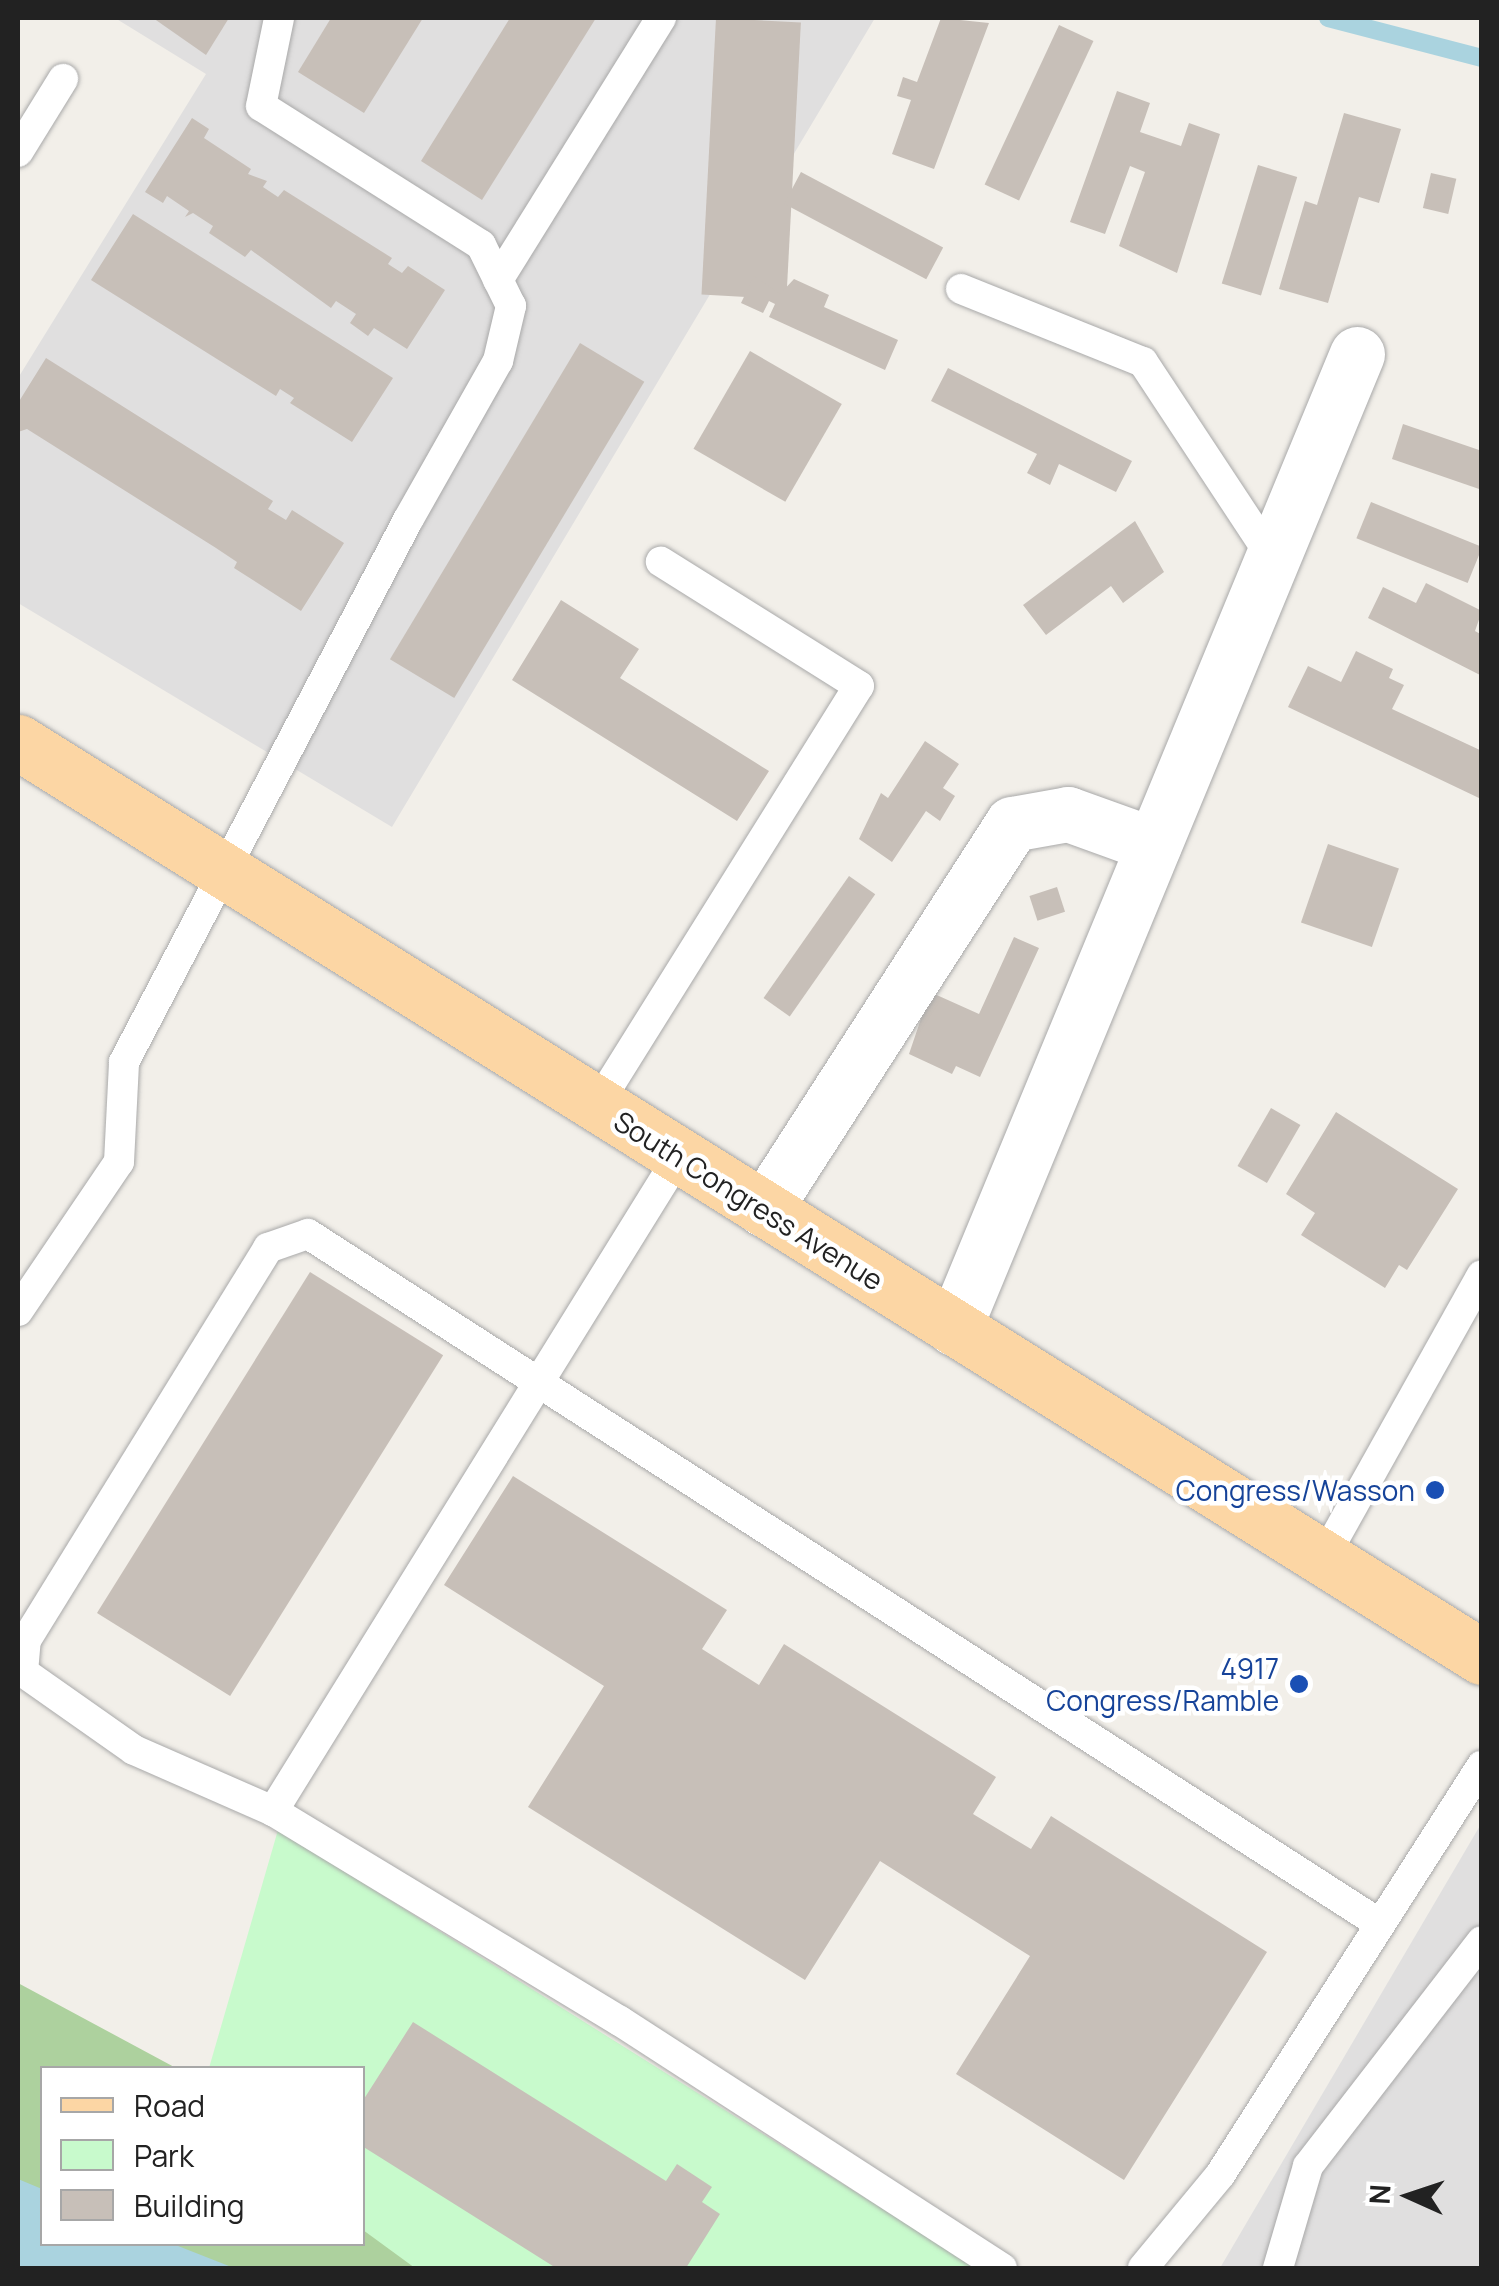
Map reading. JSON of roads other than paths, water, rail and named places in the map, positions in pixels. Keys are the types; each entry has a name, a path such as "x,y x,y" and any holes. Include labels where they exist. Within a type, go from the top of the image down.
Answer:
{"main road":[{"name":"South Congress Avenue","path":"18,742 1482,1658"}],"street":[{"path":"954,1328 1357,354"},
{"path":"764,1210 1012,824 1068,814 1154,844"}],"lane":[{"path":"18,1311 119,1162 124,1062 498,361 511,306 481,245 261,106 279,18"},
{"path":"498,280 662,18"},
{"path":"18,152 63,78"},
{"path":"961,288 1143,362 1272,558"},
{"path":"598,1105 859,686 660,562"},
{"path":"273,1810 680,1156"},
{"path":"1002,2268 620,2021 273,1810 134,1750 23,1672 26,1640 268,1248 308,1234 1380,1924"},
{"path":"1323,1559 1482,1276"},
{"path":"1144,2268 1220,2175 1482,1766"},
{"path":"1278,2268 1308,2166 1482,1941"}],"water":[{"path":"18,2179 40,2188 40,2246 178,2246 234,2268 18,2268"}],"waterway":[{"path":"1328,18 1482,58"}],"place":[{"name":"Congress/Wasson","path":"1435,1490"},
{"name":"4917 Congress/Ramble","path":"1299,1684"}]}
